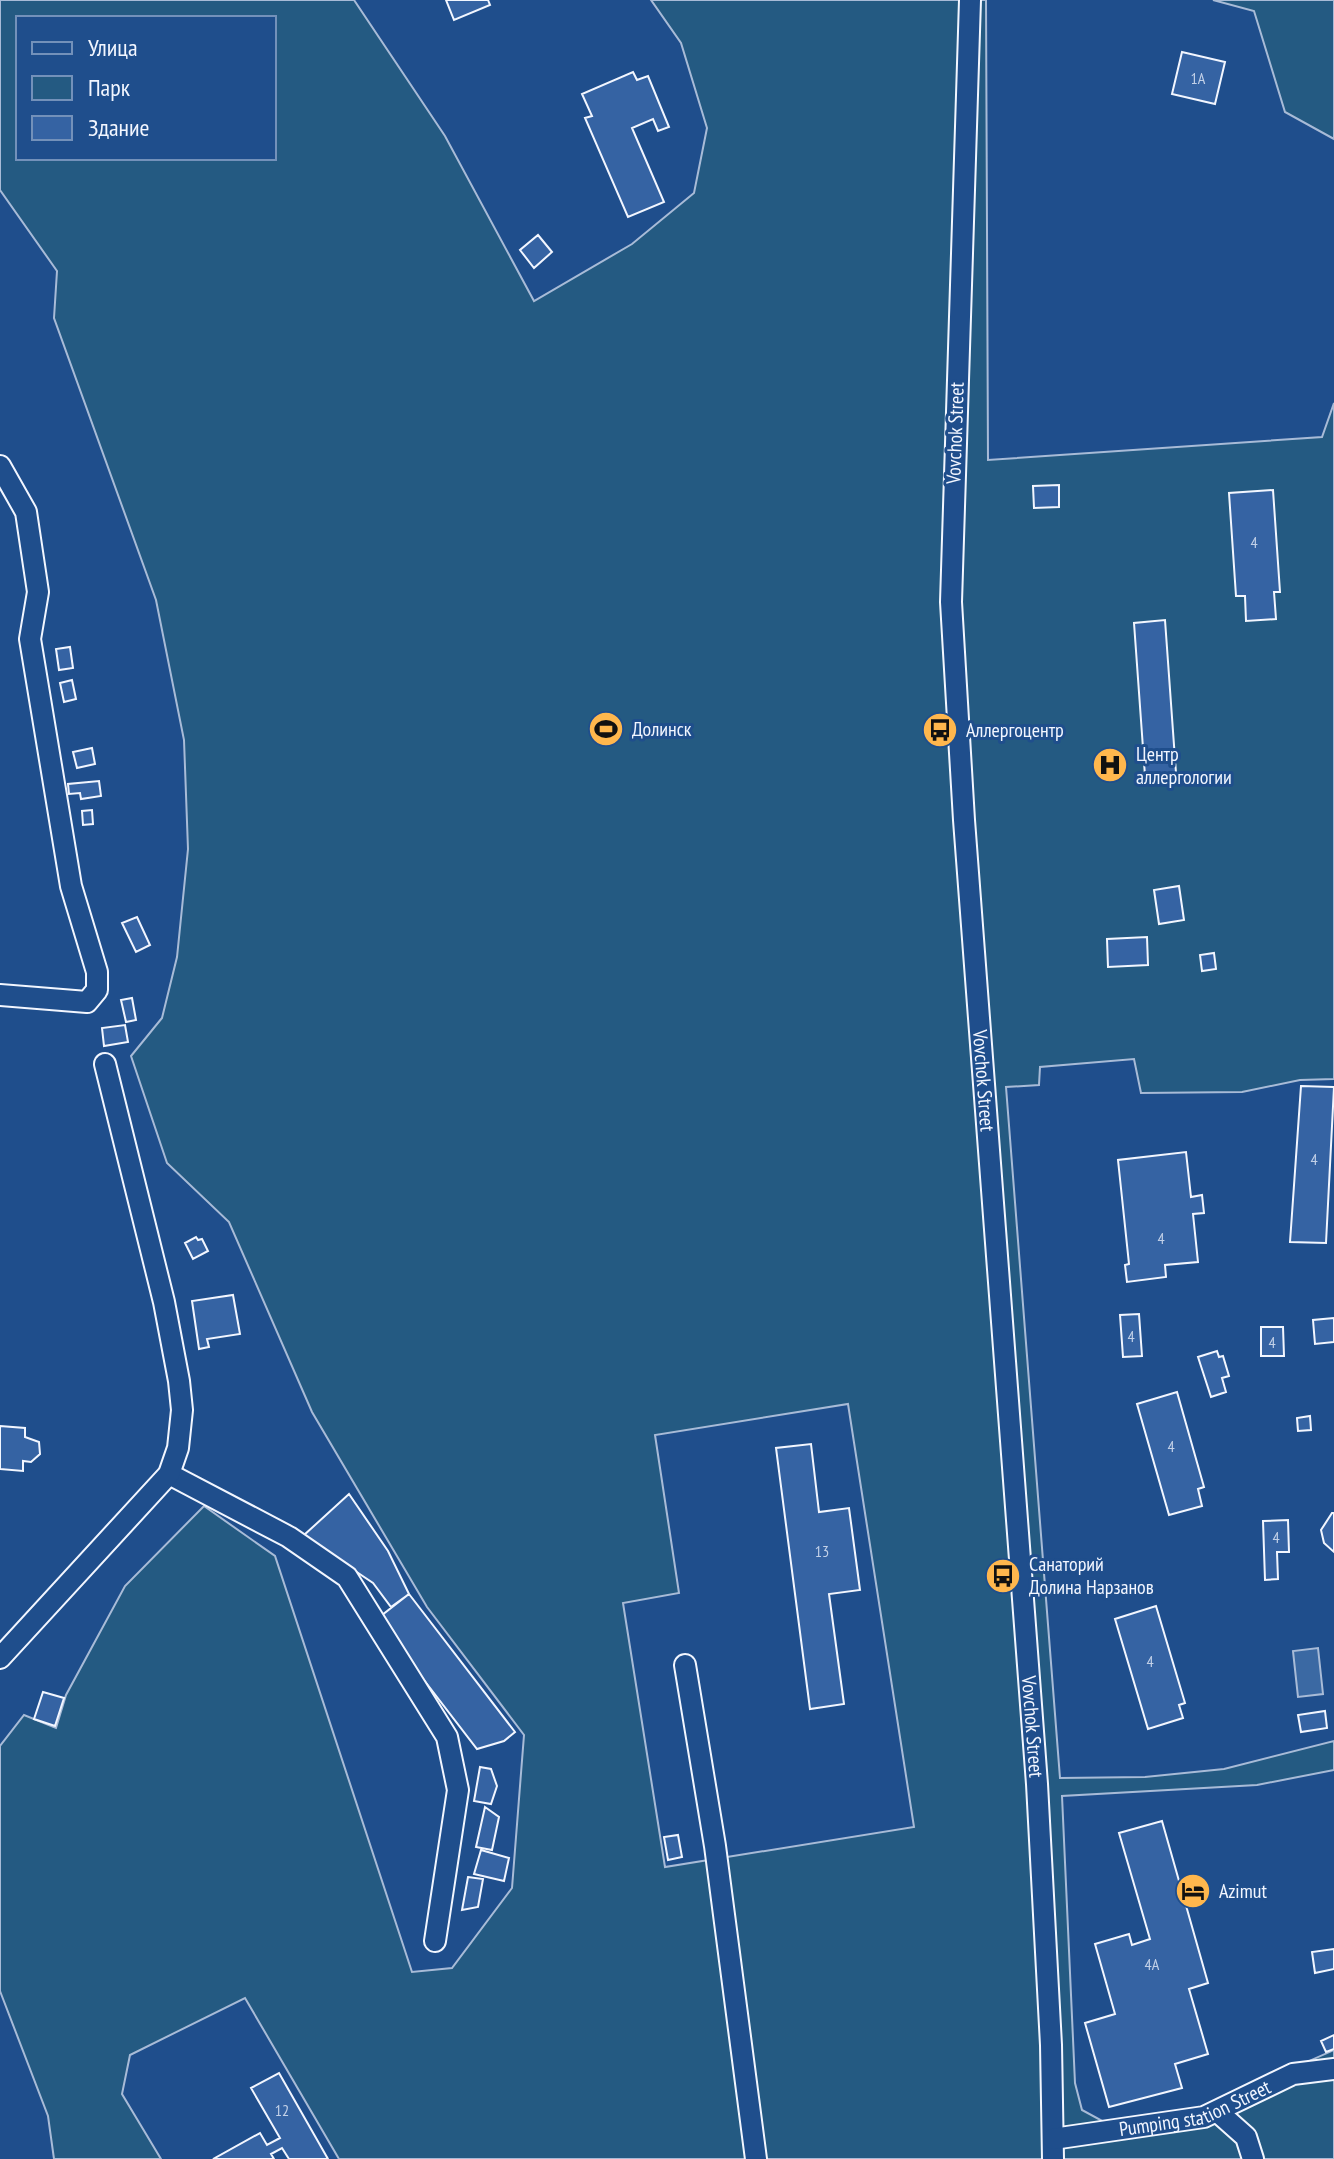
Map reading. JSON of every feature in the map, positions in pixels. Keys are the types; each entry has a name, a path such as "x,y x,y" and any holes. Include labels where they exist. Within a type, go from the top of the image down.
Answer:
{"street":[{"name":"Vovchok Street","path":"970,0 951,602 964,820 1037,1784 1053,2149"},
{"path":"0,466 26,512 38,592 30,639 71,886 97,972 97,990 87,1002 0,995"},
{"path":"0,1658 169,1474 180,1423 179,1381 164,1302 105,1064"},
{"path":"169,1474 289,1537 347,1577 447,1737 458,1790 435,1941"},
{"path":"685,1665 715,1846 756,2159"},
{"name":"Pumping station Street","path":"1053,2149 1219,2113 1293,2074 1334,2069"},
{"path":"1219,2113 1246,2137 1253,2159"}],"green space":[{"path":"0,0 354,0 445,136 534,301 632,244 694,193 707,128 681,43 651,0 986,0 988,460 1322,437 1334,403 1334,1079 1300,1080 1242,1092 1141,1093 1134,1059 1040,1067 1039,1085 1006,1087 1060,1778 1145,1777 1224,1769 1334,1741 1334,1770 1257,1785 1062,1796 1075,2083 1082,2110 1104,2122 1205,2107 1334,2050 1334,2159 339,2159 245,1998 130,2055 122,2094 161,2159 54,2159 48,2116 0,1991 0,1746 24,1715 56,1728 66,1695 125,1586 204,1506 275,1556 412,1972 452,1968 512,1888 524,1735 427,1607 312,1412 229,1222 167,1163 131,1056 162,1018 177,957 188,849 184,740 156,600 54,318 57,271 0,190","holes":["848,1404 914,1827 665,1867 623,1603 679,1593 655,1435"]},
{"path":"1213,0 1334,0 1334,139 1285,112 1254,11"}],"shaded area":[{"path":"1318,1648 1323,1694 1298,1697 1293,1651"}],"building":[{"path":"446,0 488,0 490,5 454,20"},
{"path":"1182,52 1225,62 1215,104 1172,94"},
{"path":"633,72 637,80 648,76 669,127 658,131 653,119 632,128 664,202 628,217 585,118 592,116 582,94"},
{"path":"538,235 552,252 534,268 520,250"},
{"path":"1059,485 1059,507 1034,508 1033,486"},
{"path":"1273,490 1280,592 1274,592 1276,619 1246,621 1245,596 1236,596 1229,493"},
{"path":"1165,620 1176,773 1145,776 1134,623"},
{"path":"70,647 73,668 59,670 56,649"},
{"path":"72,680 76,699 64,702 60,683"},
{"path":"92,748 95,764 77,768 73,752"},
{"path":"99,781 101,796 81,799 80,793 69,794 68,784"},
{"path":"92,810 93,824 83,825 82,811"},
{"path":"1179,886 1184,920 1159,924 1154,890"},
{"path":"137,917 150,945 136,952 122,923"},
{"path":"1147,937 1148,965 1108,967 1107,939"},
{"path":"1214,953 1216,969 1202,971 1200,955"},
{"path":"132,998 136,1020 126,1022 121,1000"},
{"path":"125,1025 128,1042 104,1046 102,1028"},
{"path":"1301,1086 1334,1087 1326,1243 1290,1242"},
{"path":"1186,1152 1191,1197 1202,1195 1204,1213 1193,1214 1198,1262 1165,1265 1166,1277 1127,1282 1125,1265 1129,1264 1118,1160"},
{"path":"196,1237 202,1239 208,1251 193,1259 185,1243"},
{"path":"233,1295 240,1334 207,1339 209,1347 199,1349 192,1301"},
{"path":"1139,1314 1142,1356 1123,1357 1120,1315"},
{"path":"1334,1318 1334,1342 1315,1344 1313,1320"},
{"path":"1261,1327 1283,1327 1284,1356 1261,1356"},
{"path":"1217,1351 1219,1357 1223,1356 1229,1376 1222,1378 1226,1392 1211,1397 1198,1357"},
{"path":"1177,1392 1204,1487 1198,1489 1202,1506 1169,1515 1137,1404"},
{"path":"1310,1416 1311,1430 1298,1431 1297,1418"},
{"path":"0,1426 25,1428 25,1437 39,1442 40,1454 31,1462 23,1461 23,1471 0,1469"},
{"path":"811,1444 819,1512 849,1508 860,1590 829,1594 844,1704 810,1709 776,1448"},
{"path":"349,1494 388,1551 409,1594 391,1607 373,1583 303,1536"},
{"path":"1332,1513 1334,1552 1324,1543 1321,1530"},
{"path":"1288,1520 1289,1552 1277,1552 1278,1579 1265,1580 1263,1521"},
{"path":"409,1594 515,1732 504,1741 477,1749 377,1619"},
{"path":"1156,1606 1185,1703 1179,1705 1183,1718 1148,1729 1115,1619"},
{"path":"43,1692 64,1698 55,1726 34,1719"},
{"path":"1325,1711 1327,1728 1301,1732 1298,1715"},
{"path":"480,1767 491,1769 497,1786 491,1804 474,1801"},
{"path":"485,1807 499,1817 492,1850 476,1847"},
{"path":"1162,1821 1208,1983 1189,1989 1208,2054 1175,2064 1182,2088 1109,2107 1085,2023 1115,2014 1095,1944 1129,1934 1132,1945 1150,1939 1119,1833"},
{"path":"678,1835 682,1857 668,1860 664,1837"},
{"path":"481,1850 509,1858 504,1881 474,1874"},
{"path":"468,1877 483,1879 478,1907 462,1910"},
{"path":"1334,1949 1334,1969 1315,1973 1312,1952"},
{"path":"1334,2035 1334,2049 1326,2052 1321,2041"},
{"path":"279,2073 328,2159 289,2159 282,2148 271,2154 274,2159 213,2159 260,2133 267,2145 280,2138 251,2088"}],"place":[{"name":"Долинск","path":"606,729"},
{"name":"Аллергоцентр","path":"940,730"},
{"name":"Центр аллергологии","path":"1110,765"},
{"name":"Санаторий Долина Нарзанов","path":"1003,1576"},
{"name":"Azimut","path":"1193,1891"}]}
